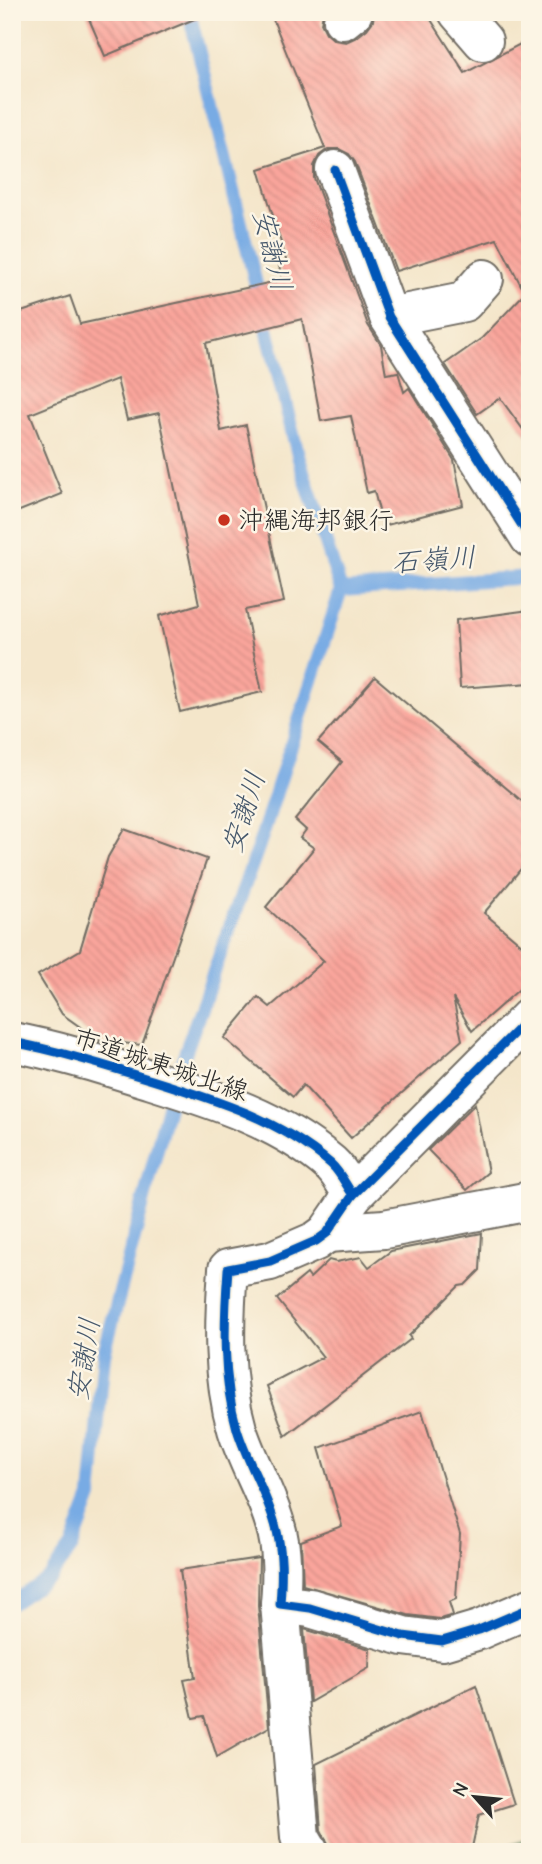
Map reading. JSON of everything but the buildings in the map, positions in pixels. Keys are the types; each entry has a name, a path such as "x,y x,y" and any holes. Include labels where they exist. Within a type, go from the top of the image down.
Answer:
{"street":[{"path":"458,12 483,41"},
{"path":"335,170 389,317 530,538"},
{"path":"389,317 464,302 484,279"},
{"path":"309,1852 300,1837 280,1604 283,1573 276,1525 238,1430 229,1388 224,1328 228,1269 270,1261 316,1241 327,1233 353,1195 530,1017"},
{"name":"市道城東城北線","path":"12,1042 125,1072 258,1117 302,1142 334,1167 353,1195"},
{"path":"327,1233 384,1229 530,1201"},
{"path":"280,1604 310,1608 403,1636 442,1641 479,1630 530,1608"}],"green space":[{"path":"530,1837 530,1852 491,1852"}],"waterway":[{"name":"安謝川","path":"12,1603 50,1577 72,1547 91,1497 104,1354 173,1087 260,842 341,590 299,459 189,12"},
{"name":"石嶺川","path":"341,590 530,577"}],"cycle path":[{"path":"335,170 389,317 530,538"},
{"path":"530,1017 353,1195 327,1233 316,1241 270,1261 228,1269 225,1329 229,1390 237,1429 267,1500 278,1534 281,1564 280,1604 310,1608 403,1636 442,1641 479,1630 530,1608"},
{"path":"12,1042 65,1054 200,1095 269,1123 291,1135 334,1167 353,1195"}],"place":[{"name":"沖縄海邦銀行","path":"224,520"}]}
